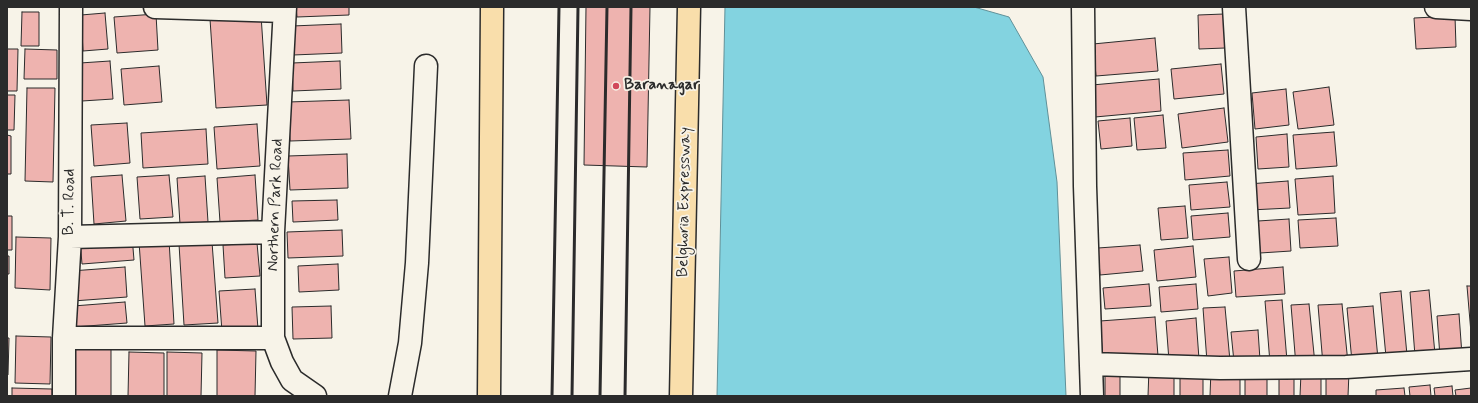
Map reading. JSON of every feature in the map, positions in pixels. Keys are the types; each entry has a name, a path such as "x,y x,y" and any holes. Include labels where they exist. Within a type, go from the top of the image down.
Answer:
{"highway":[{"path":"489,396 492,7"},
{"name":"Belghoria Expressway","path":"681,396 689,7"}],"street":[{"name":"B. T. Road","path":"64,396 64,338 70,237 71,7"},
{"path":"155,7 284,9"},
{"path":"1083,7 1085,186 1092,396"},
{"path":"1234,7 1249,259"},
{"path":"1436,7 1471,9"},
{"name":"Northern Park Road","path":"284,9 273,232 273,338 282,362 292,380 312,394"},
{"path":"400,396 410,343 417,263 426,66"},
{"path":"70,237 273,232"},
{"path":"64,338 273,338"},
{"path":"1091,364 1220,368 1346,367 1471,359"}],"water":[{"path":"725,7 974,7 1009,17 1043,77 1057,182 1066,396 717,396"}],"building":[{"path":"296,7 349,7 349,15 297,17"},
{"name":"Baranagar","path":"586,7 650,7 647,167 584,165"},
{"path":"22,12 39,12 39,46 21,46"},
{"path":"105,13 108,49 83,51 81,15"},
{"path":"156,14 158,50 117,53 114,17"},
{"path":"1224,14 1225,48 1199,49 1198,15"},
{"path":"261,15 267,105 216,108 210,19"},
{"path":"1455,16 1456,47 1416,49 1414,18"},
{"path":"341,24 342,53 293,55 292,26"},
{"path":"1155,38 1158,71 1096,76 1093,44"},
{"path":"7,49 18,49 17,91 7,91"},
{"path":"25,49 57,50 57,79 24,79"},
{"path":"110,61 113,99 82,101 80,63"},
{"path":"340,61 341,89 293,91 292,63"},
{"path":"1221,64 1224,94 1174,99 1171,69"},
{"path":"159,66 162,102 124,105 121,69"},
{"path":"1159,79 1161,111 1095,117 1092,85"},
{"path":"1329,87 1334,125 1298,129 1293,92"},
{"path":"27,88 55,88 53,182 25,181"},
{"path":"1286,89 1289,125 1255,129 1252,93"},
{"path":"7,95 15,95 14,130 7,130"},
{"path":"349,100 351,139 290,141 288,102"},
{"path":"1224,108 1228,142 1182,148 1178,114"},
{"path":"1163,115 1166,148 1137,150 1134,118"},
{"path":"1130,118 1132,146 1101,149 1098,121"},
{"path":"127,123 130,163 94,166 91,125"},
{"path":"257,124 260,166 217,169 214,127"},
{"path":"206,129 208,164 143,168 141,133"},
{"path":"1334,132 1337,166 1296,169 1293,135"},
{"path":"1287,134 1289,167 1258,169 1256,137"},
{"path":"7,135 11,136 11,174 7,174"},
{"path":"1228,150 1230,176 1185,180 1183,153"},
{"path":"347,154 348,188 290,190 288,156"},
{"path":"122,175 126,221 94,224 91,177"},
{"path":"169,175 173,217 140,219 137,177"},
{"path":"255,175 258,220 220,222 217,178"},
{"path":"205,176 208,222 180,224 177,178"},
{"path":"1333,176 1335,213 1298,215 1295,179"},
{"path":"1288,181 1290,208 1250,210 1248,184"},
{"path":"1227,182 1230,207 1191,210 1189,185"},
{"path":"337,200 338,220 293,222 292,201"},
{"path":"1185,206 1188,238 1161,240 1158,208"},
{"path":"1228,213 1230,237 1193,240 1191,216"},
{"path":"7,216 12,216 12,250 7,250"},
{"path":"1336,218 1338,246 1300,248 1298,220"},
{"path":"1289,219 1291,251 1260,253 1258,221"},
{"path":"342,230 343,256 288,258 287,232"},
{"path":"132,236 134,260 82,264 80,240"},
{"path":"16,237 51,238 50,290 15,288"},
{"path":"169,240 174,324 145,326 139,242"},
{"path":"212,242 218,323 184,325 179,244"},
{"path":"257,243 260,276 225,278 223,245"},
{"path":"1140,245 1143,271 1100,275 1098,248"},
{"path":"1193,246 1196,277 1157,281 1154,250"},
{"path":"7,256 9,256 9,274 7,274"},
{"path":"1229,257 1232,293 1208,296 1204,259"},
{"path":"338,264 339,290 299,292 298,266"},
{"path":"125,267 127,297 73,301 71,271"},
{"path":"1283,267 1285,294 1236,297 1234,271"},
{"path":"1149,284 1151,306 1105,309 1103,288"},
{"path":"1196,284 1198,309 1161,312 1159,287"},
{"path":"1467,286 1471,286 1471,333"},
{"path":"255,289 258,329 222,332 219,291"},
{"path":"1429,290 1435,354 1415,356 1410,292"},
{"path":"1401,291 1407,355 1386,357 1380,293"},
{"path":"1282,300 1287,361 1270,363 1265,301"},
{"path":"125,302 127,323 74,327 73,306"},
{"path":"1309,304 1315,364 1296,366 1291,305"},
{"path":"1342,304 1348,363 1323,365 1318,305"},
{"path":"331,306 332,338 293,339 292,307"},
{"path":"1373,306 1378,359 1352,362 1347,308"},
{"path":"1225,307 1230,361 1207,362 1203,308"},
{"path":"1459,314 1462,355 1440,357 1437,316"},
{"path":"1155,317 1158,356 1103,361 1100,321"},
{"path":"1196,318 1199,359 1169,361 1166,321"},
{"path":"1258,330 1260,360 1234,362 1231,332"},
{"path":"16,336 51,337 50,384 15,383"},
{"path":"7,338 9,338 8,375 7,375"},
{"path":"74,348 111,348 111,396 73,396"},
{"path":"217,350 256,351 255,396 217,396"},
{"path":"129,352 164,353 164,396 128,396"},
{"path":"167,352 202,353 201,396 167,396"},
{"path":"1149,369 1174,370 1174,396 1148,396"},
{"path":"1211,370 1240,370 1240,396 1210,396"},
{"path":"1105,371 1120,371 1120,396 1105,396"},
{"path":"1245,371 1267,372 1267,396 1245,396"},
{"path":"1326,371 1349,372 1348,396 1326,396"},
{"path":"1279,372 1294,373 1294,396 1279,396"},
{"path":"1180,373 1203,373 1203,396 1180,396"},
{"path":"1301,373 1321,373 1321,396 1300,396"},
{"path":"1430,385 1431,396 1410,396 1409,387"},
{"path":"1452,386 1453,396 1435,396 1434,388"},
{"path":"12,388 52,389 52,396 12,396"},
{"path":"1404,388 1405,396 1376,396 1376,390"},
{"path":"1471,388 1471,396 1456,396 1455,390"}],"railway":[{"path":"552,396 559,7"},
{"path":"572,396 578,7"},
{"path":"600,396 607,7"},
{"path":"625,396 631,7"}],"place":[{"name":"Baranagar","path":"616,86"}]}
